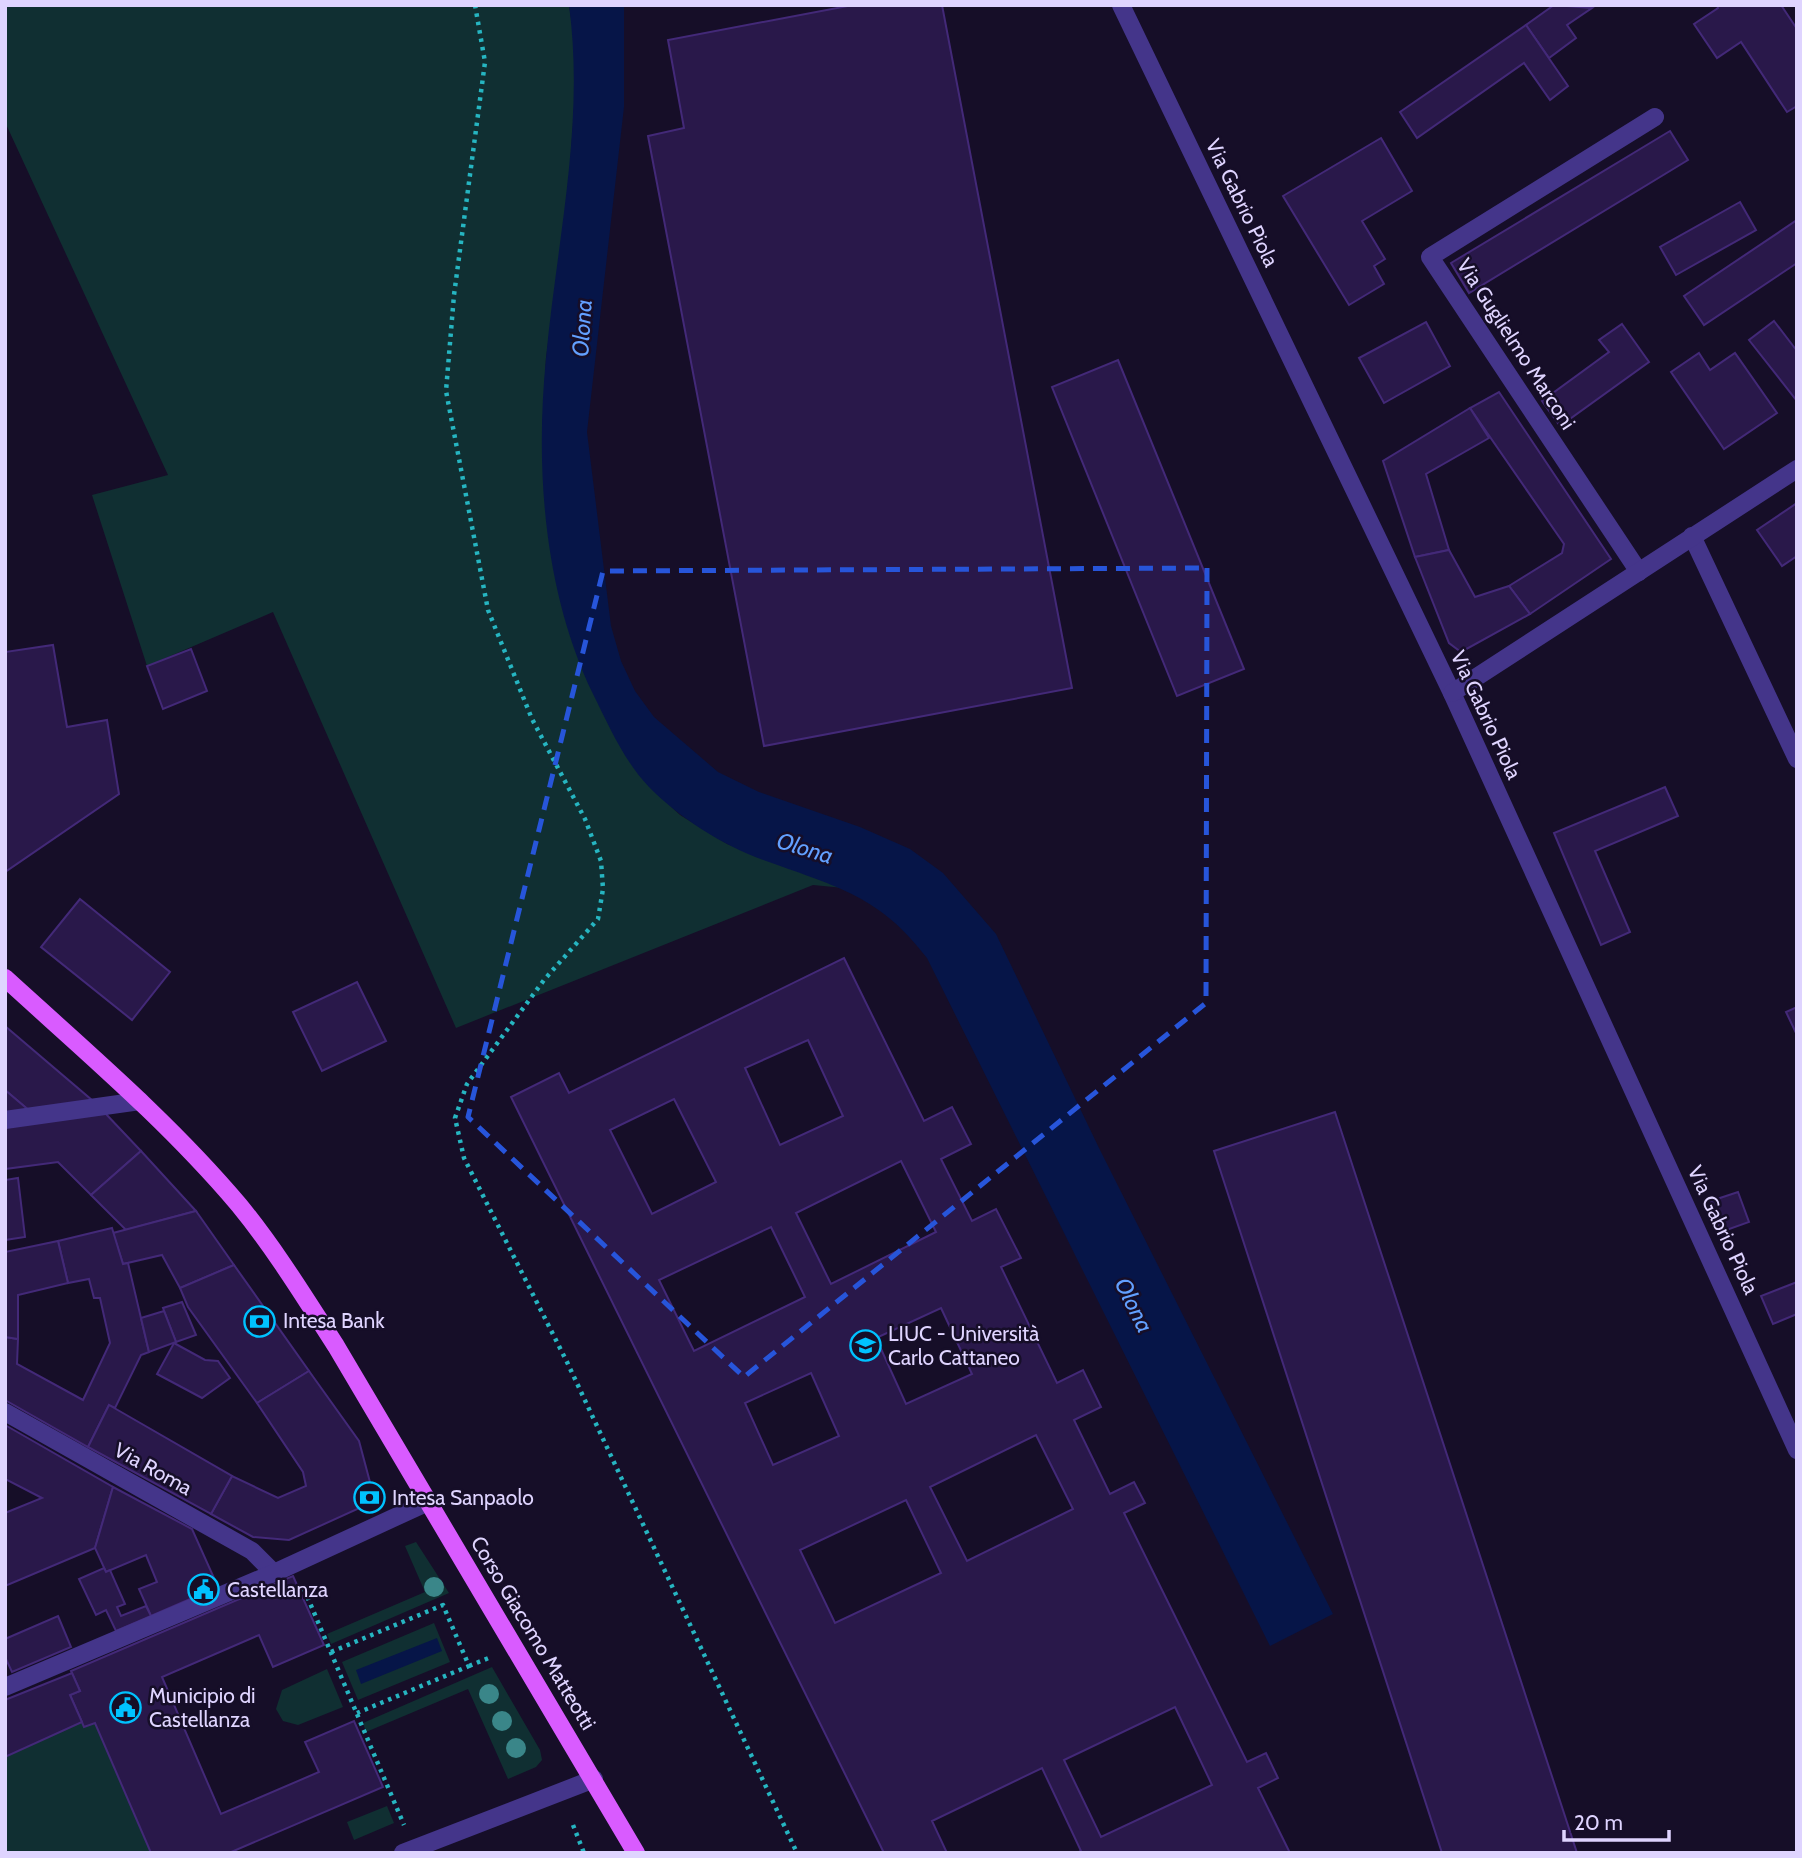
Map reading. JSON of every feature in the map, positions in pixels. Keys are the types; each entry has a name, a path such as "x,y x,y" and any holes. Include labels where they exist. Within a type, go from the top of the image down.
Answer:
{"main road":[{"name":"Corso Giacomo Matteotti","path":"5,978 140,1101 240,1206 336,1346 636,1853"}],"street":[{"name":"Via Gabrio Piola","path":"1121,5 1451,693 1796,1446"},
{"name":"Via Guglielmo Marconi","path":"1639,572 1430,257 1654,117"},
{"path":"1451,693 1797,469"},
{"path":"1692,536 1797,759"},
{"path":"5,1120 140,1101"},
{"name":"Via Roma","path":"5,1412 252,1551 274,1573"},
{"path":"5,1686 274,1573 428,1503"},
{"path":"403,1853 594,1779"}],"path":[{"path":"475,5 485,62 454,295 446,391 488,610 532,719 585,819 601,861 603,889 598,919 544,980 467,1084 455,1118 464,1158 567,1362 797,1853"},
{"path":"302,1584 403,1825 418,1819 428,1843"},
{"path":"331,1652 450,1602"},
{"path":"443,1605 469,1666"},
{"path":"484,1645 498,1668"},
{"path":"357,1713 491,1657"},
{"path":"573,1825 584,1853"}],"highlighted area":[{"path":"1207,568 1206,1003 744,1377 468,1117 603,571"}],"green space":[{"path":"5,5 569,5 574,39 575,93 568,197 546,358 542,433 546,506 648,785 680,815 727,844 844,888 813,885 456,1028 273,612 147,666 92,495 168,475 5,122"},
{"path":"416,1542 449,1593 331,1644 327,1634 425,1592 405,1546"},
{"path":"434,1623 450,1662 358,1700 342,1662"},
{"path":"492,1667 540,1750 542,1760 536,1767 508,1779 468,1689 366,1732 363,1723"},
{"path":"327,1669 343,1707 298,1725 283,1721 276,1709 282,1690"},
{"path":"82,1722 84,1727 95,1723 151,1853 5,1853 5,1757"},
{"path":"387,1806 394,1823 354,1840 347,1822"}],"water":[{"name":"Olona","path":"569,5 624,5 624,107 587,432 611,626 621,661 635,691 654,717 718,772 759,792 860,827 910,849 943,873 996,934 1099,1148 1333,1614 1270,1646 927,958 910,937 875,907 837,887 736,849 675,811 649,787 632,766 593,694 576,655 563,614 547,530 542,443 546,358 572,138 573,49"},
{"path":"437,1638 442,1651 361,1684 356,1670"}],"building":[{"path":"853,5 942,5 1072,688 764,746 648,136 684,128 668,40"},
{"path":"1554,5 1592,8 1567,25 1576,38 1549,58 1526,25"},
{"path":"1717,5 1781,5 1797,29 1797,106 1787,112 1741,42 1717,58 1694,24 1718,8"},
{"path":"1526,25 1568,86 1550,100 1524,63 1417,138 1400,112"},
{"path":"1670,131 1688,160 1469,293 1451,263"},
{"path":"1381,138 1412,191 1362,221 1385,259 1374,266 1384,284 1349,305 1283,196"},
{"path":"1740,202 1756,230 1676,275 1660,247"},
{"path":"1797,220 1797,263 1704,325 1684,296"},
{"path":"1774,321 1797,351 1797,401 1749,340"},
{"path":"1426,322 1450,366 1384,403 1359,358"},
{"path":"1622,324 1649,362 1560,426 1542,401 1609,352 1599,340"},
{"path":"1699,353 1710,370 1735,353 1777,413 1724,449 1671,372"},
{"path":"1118,360 1244,669 1177,696 1052,387"},
{"path":"1499,392 1611,559 1530,614 1509,586 1562,553 1564,544 1470,408"},
{"path":"1470,408 1489,438 1426,474 1449,550 1415,557 1383,461"},
{"path":"1797,503 1797,556 1782,566 1757,530"},
{"path":"1449,550 1475,597 1509,586 1530,614 1461,652 1449,643 1415,557"},
{"path":"53,645 67,727 107,720 119,794 5,872 5,652"},
{"path":"191,649 207,691 163,709 147,666"},
{"path":"1665,787 1678,816 1595,851 1630,932 1601,945 1554,833"},
{"path":"80,899 170,972 132,1020 41,947"},
{"path":"844,958 924,1121 952,1107 971,1144 941,1159 972,1221 996,1209 1021,1258 1001,1267 1057,1383 1083,1370 1101,1407 1074,1420 1110,1494 1134,1482 1145,1503 1124,1513 1247,1762 1266,1753 1278,1778 1258,1788 1290,1853 1077,1853 1081,1851 1042,1768 932,1821 947,1853 884,1853 511,1097 559,1073 569,1093","holes":["808,1040 843,1116 780,1145 745,1068","674,1099 716,1182 652,1214 610,1130","901,1161 936,1232 831,1284 796,1213","771,1227 805,1297 694,1351 659,1280","941,1308 972,1374 906,1404 876,1338","811,1373 839,1436 773,1465 745,1403","1036,1435 1073,1509 967,1561 930,1487","906,1500 941,1573 835,1623 800,1550","1175,1707 1212,1785 1101,1837 1064,1760"]},
{"path":"357,982 386,1041 322,1071 293,1012"},
{"path":"1797,1007 1797,1035 1786,1012"},
{"path":"5,1026 93,1101 31,1112 5,1090"},
{"path":"5,1090 31,1112 5,1116"},
{"path":"1335,1112 1577,1853 1442,1853 1214,1151"},
{"path":"105,1113 141,1151 91,1195 58,1162 5,1169 5,1127"},
{"path":"141,1151 196,1211 126,1230 91,1195"},
{"path":"18,1178 25,1237 5,1240 5,1180"},
{"path":"1738,1192 1749,1222 1721,1232 1711,1201"},
{"path":"196,1211 234,1265 180,1288 162,1255 123,1264 113,1233"},
{"path":"112,1228 123,1264 128,1263 149,1352 141,1355 115,1408 109,1405 88,1447 5,1400 5,1337 18,1339 17,1364 83,1400 110,1343 100,1298 94,1298 89,1279 68,1283 58,1241"},
{"path":"58,1241 68,1283 18,1295 18,1339 5,1337 5,1252"},
{"path":"234,1265 309,1371 257,1403 188,1307 180,1288"},
{"path":"1797,1282 1797,1314 1773,1324 1761,1296"},
{"path":"182,1302 196,1335 176,1342 163,1308"},
{"path":"164,1311 176,1342 149,1352 141,1318"},
{"path":"174,1343 205,1360 218,1361 230,1378 202,1398 157,1374"},
{"path":"309,1371 359,1441 375,1501 289,1540 253,1537 211,1514 232,1476 278,1498 306,1486 303,1472 257,1403"},
{"path":"109,1405 232,1476 211,1514 88,1447"},
{"path":"5,1425 113,1487 95,1548 5,1586 5,1513 42,1498 5,1479"},
{"path":"113,1487 192,1529 218,1587 151,1616 139,1589 157,1582 146,1555 106,1572 95,1548"},
{"path":"104,1568 106,1572 110,1570 125,1604 117,1607 121,1616 146,1606 151,1616 116,1631 106,1610 96,1615 79,1579"},
{"name":"Municipio di Castellanza","path":"293,1576 324,1645 273,1667 259,1635 162,1677 221,1814 319,1772 305,1742 354,1721 383,1787 229,1853 151,1853 95,1723 84,1727 70,1695 80,1691 71,1671"},
{"path":"58,1616 71,1647 12,1672 5,1657 5,1639"},
{"path":"72,1673 80,1691 70,1695 82,1722 5,1757 5,1700"}],"place":[{"name":"Intesa Bank","path":"260,1321"},
{"name":"LIUC - Università Carlo Cattaneo","path":"865,1346"},
{"name":"Intesa Sanpaolo","path":"369,1498"},
{"name":"Castellanza","path":"204,1590"},
{"name":"Municipio di Castellanza","path":"126,1708"}]}
